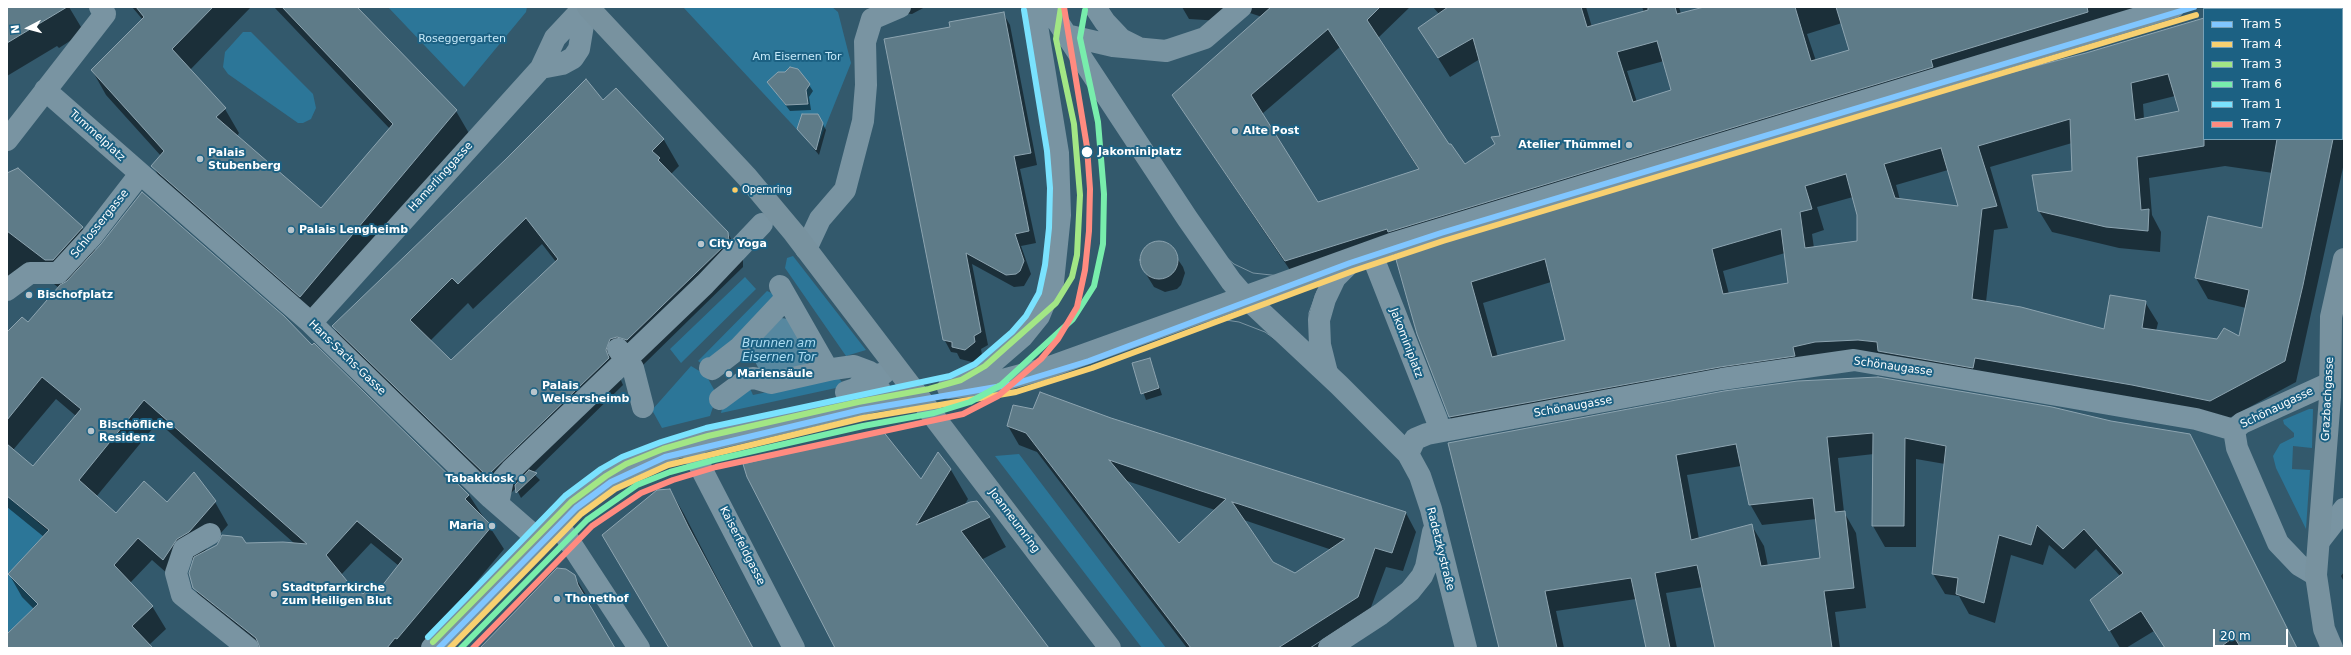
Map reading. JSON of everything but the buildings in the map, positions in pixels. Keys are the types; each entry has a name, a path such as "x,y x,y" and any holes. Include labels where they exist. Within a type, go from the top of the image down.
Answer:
{"main road":[{"path":"586,7 747,177 806,249 918,394"},
{"name":"Grazbachgasse","path":"2332,648 2324,629 2316,576 2320,540 2330,384 2331,317 2344,259"},
{"name":"Joanneumring","path":"918,394 1110,648"}],"street":[{"path":"7,140 104,14 100,7"},
{"name":"Hamerlinggasse","path":"310,323 541,68 555,38 586,7"},
{"path":"806,249 820,219 845,190 863,121 866,85 865,13 900,7"},
{"path":"1095,7 1105,22 1121,39 1143,50"},
{"path":"1066,35 1113,46 1166,51 1193,44 1205,38 1241,7"},
{"path":"1328,374 1320,345 1319,320 1325,299 1335,278 1367,260 1391,244 2174,7"},
{"path":"1049,9 1058,152 1060,215 1053,282 1039,316 1022,337 985,369 948,388 988,384 1029,374 1089,354 1244,296 1367,260"},
{"path":"1049,9 1213,257 1244,296 1328,374 1408,454"},
{"name":"Tummelplatz","path":"45,90 145,179"},
{"name":"Schlossergasse","path":"7,290 30,274 58,273 145,179"},
{"name":"Hans-Sachs-Gasse","path":"145,179 310,323 498,504 538,539"},
{"path":"498,504 503,479 622,354 728,262 762,224"},
{"name":"Jakominiplatz","path":"1367,260 1436,420"},
{"path":"1273,288 1280,330"},
{"path":"828,370 783,292 739,348 711,368 722,397 747,379 754,378 771,383 828,370 854,366 870,372 879,379 846,392"},
{"path":"739,348 754,378"},
{"path":"622,354 633,368 643,407"},
{"name":"Schönaugasse","path":"1408,454 1415,439 1427,434 1722,379 1854,360 2188,418 2234,430 2242,423 2330,384"},
{"path":"436,646 556,521 608,478 640,461 689,445 876,401 918,394"},
{"path":"2234,430 2237,448 2278,544 2299,565 2316,576"},
{"name":"Kaiserfeldgasse","path":"689,445 794,648"},
{"name":"Radetzkystraße","path":"1408,454 1420,476 1435,523 1466,648"},
{"path":"2320,540 2344,509"},
{"path":"556,521 639,648"},
{"path":"1329,648 1381,614 1410,591 1422,576 1435,523"},
{"path":"206,540 184,549 176,573 182,595 248,648"}],"green space":[{"name":"Roseggergarten","path":"388,7 527,7 526,12 464,87"},
{"name":"Am Eisernen Tor","path":"683,7 832,7 838,12 851,63 816,150"},
{"path":"243,32 251,32 313,94 316,108 311,119 303,123 298,123 228,74 223,67 225,52"},
{"path":"793,256 866,350 846,356 785,268 787,258"},
{"path":"745,277 756,289 681,363 670,349"},
{"path":"767,291 779,296 727,346 701,363 698,361"},
{"path":"691,366 706,375 717,395 710,416 662,428 652,410"},
{"path":"838,377 845,386 721,413 724,399 748,384 753,395"},
{"path":"2309,409 2313,409 2312,448 2293,446 2292,469 2310,470 2306,529 2276,468 2273,456 2280,444 2294,437 2294,433 2284,424 2283,420"},
{"path":"1019,454 1166,648 1142,648 995,456"},
{"path":"7,496 48,531 8,574 38,604 7,634"}],"water":[{"name":"Brunnen am Eisernen Tor","path":"781,318 789,319 811,359 805,365 806,370 761,373 750,352"}],"tram line":[{"name":"3","path":"433,642 571,502 606,476 626,464 663,449 708,436 858,402 929,389 961,380 985,366 1056,303 1072,277 1077,255 1080,195 1074,124 1056,39 1061,7"},
{"name":"7","path":"473,648 592,526 641,493 673,480 716,467 963,414 998,396 1041,359 1058,339 1077,307 1085,270 1089,231 1090,189 1087,147 1064,7"},
{"path":"1471,213 1525,207 2094,35 2147,7"},
{"name":"5","path":"439,648 576,508 611,482 665,457 861,410 1014,384 1089,361 1350,263 1441,233 2194,7"},
{"name":"1","path":"428,637 565,496 601,469 622,457 661,442 706,428 950,376 975,364 1012,332 1026,316 1039,293 1045,265 1049,228 1050,188 1047,151 1024,10"},
{"name":"6","path":"461,648 587,520 637,485 670,472 714,460 863,426 934,413 970,402 1001,385 1073,319 1094,286 1103,244 1104,194 1098,122 1080,38 1085,10"},
{"name":"4","path":"450,648 581,514 615,489 668,465 863,418 1016,392 1092,368 1353,271 1443,241 2196,15"},
{"path":"1214,247 1234,264 1253,273 1280,276 1298,272"},
{"path":"1346,384 1333,362 1330,349 1328,327 1332,307 1342,285 1356,269 1385,251"},
{"path":"1326,383 1316,367 1310,347 1309,313 1317,291 1326,275 1336,263 1350,253"},
{"path":"1207,261 1227,278 1247,287 1266,289 1291,285"},
{"path":"1190,312 1218,306 1246,309 1276,322 1300,340"},
{"path":"1183,325 1219,319 1239,322 1265,332 1293,352"},
{"path":"1310,648 1387,598 1411,576 1424,553 1427,532"}],"place":[{"name":"Alte Post","path":"1235,131"},
{"name":"Atelier Thümmel","path":"1629,145"},
{"name":"Jakominiplatz","path":"1087,152"},
{"name":"Palais Stubenberg","path":"200,159"},
{"name":"Opernring","path":"735,190"},
{"name":"Palais Lengheimb","path":"291,230"},
{"name":"City Yoga","path":"701,244"},
{"name":"Bischofplatz","path":"29,295"},
{"name":"Mariensäule","path":"729,374"},
{"name":"Palais Welsersheimb","path":"534,392"},
{"name":"Bischöfliche Residenz","path":"91,431"},
{"name":"Tabakkiosk","path":"522,479"},
{"name":"Maria","path":"492,526"},
{"name":"Stadtpfarrkirche zum Heiligen Blut","path":"274,594"},
{"name":"Thonethof","path":"557,599"}]}
